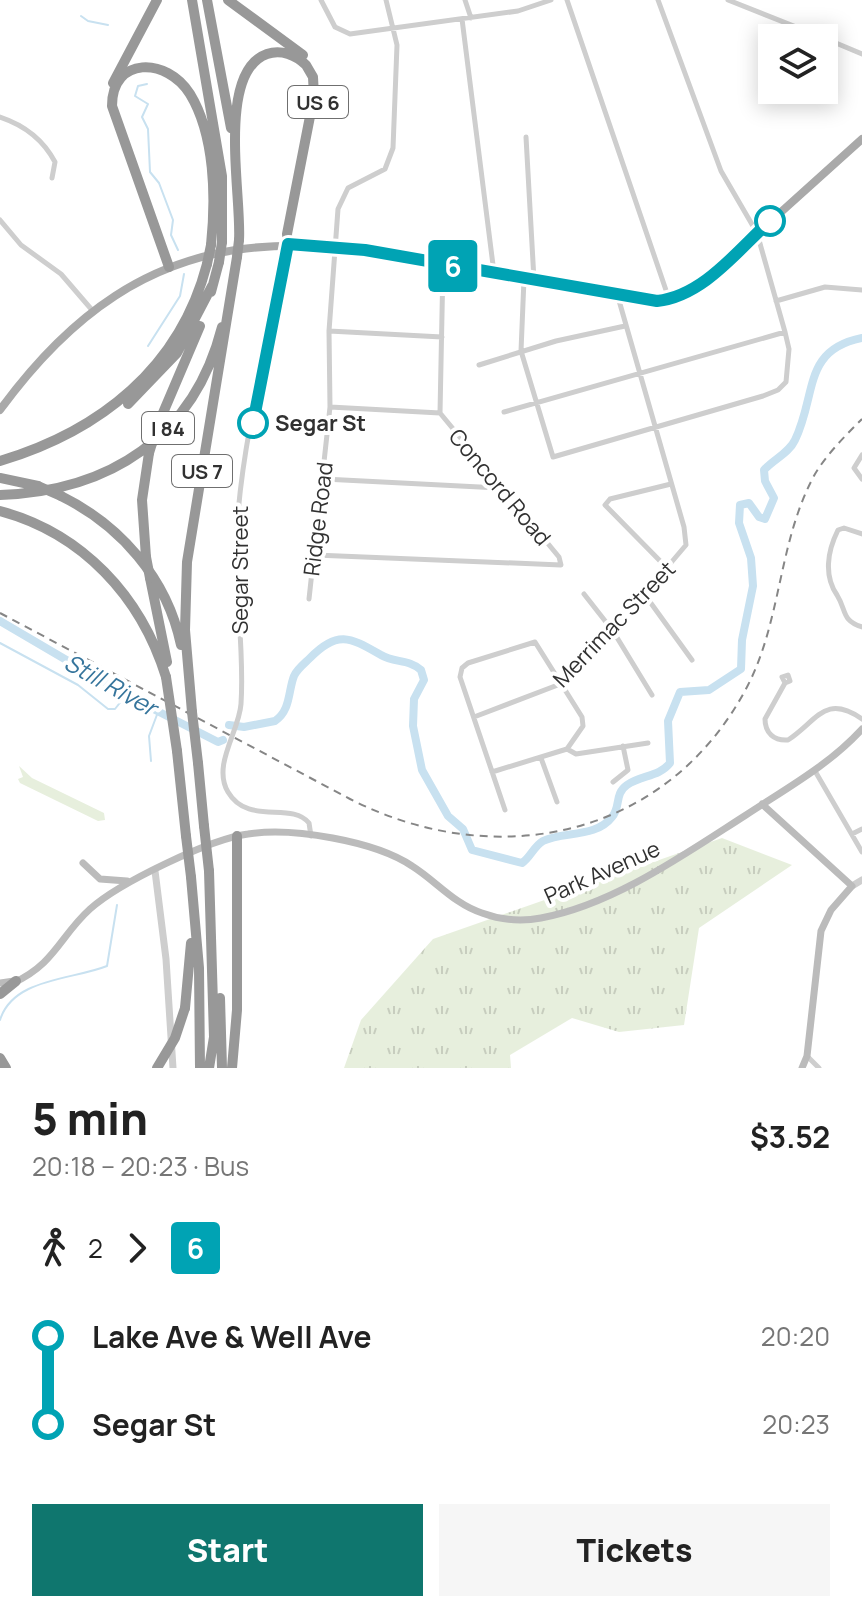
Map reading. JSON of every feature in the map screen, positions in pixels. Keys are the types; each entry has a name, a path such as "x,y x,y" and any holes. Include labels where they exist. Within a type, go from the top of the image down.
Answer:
{"highway":[{"path":"157,0 112,85 108,107 169,267"},
{"name":"I 84","path":"0,461 77,437 135,398 177,353 212,286 223,183 192,0"},
{"name":"I 84","path":"0,495 46,491 96,477 127,461 167,429 189,403 213,358 237,257 239,190 207,0"},
{"name":"US 6","path":"228,0 304,56 317,76 319,97 288,244"},
{"path":"239,190 236,110 241,82 251,64 262,56 289,54 306,65 315,89 287,234 288,244"},
{"path":"169,267 112,106 120,81 138,68 154,66 169,72 183,84 196,105 211,178 216,244"},
{"name":"US 7","path":"188,685 185,630 187,562 237,257"},
{"path":"0,461 74,433 129,394 163,357 182,329 213,263"},
{"name":"US 7","path":"168,678 146,557 142,500 149,453 157,427 208,307 212,286"},
{"path":"0,478 38,486 61,496 116,532 151,573 175,623 188,685 198,763 221,1001 222,1068"},
{"path":"0,511 56,533 103,569 137,613 168,678 191,877 206,1067"},
{"path":"232,1068 237,1010 237,836"},
{"path":"206,1067 214,1026 209,871"},
{"path":"157,1068 175,1038 185,1008 190,962 191,877"},
{"path":"0,988 16,981"},
{"path":"0,1058 6,1068"}],"main road":[{"path":"0,410 36,360 92,310 139,280 169,267 226,251 288,244 334,247 618,296 669,300 700,285 862,139"},
{"name":"Park Avenue","path":"16,981 44,965 91,908 137,879 237,836 276,832 311,836 390,854 472,910 520,920 563,912 637,881 815,771 862,729"},
{"path":"762,804 852,886 831,910 821,931 807,1056 802,1068"},
{"path":"83,863 104,881 137,879"}],"street":[{"path":"321,0 342,33 518,11 551,0"},
{"path":"386,0 396,28"},
{"path":"465,0 471,18"},
{"path":"567,0 669,300"},
{"path":"526,137 529,279 521,351 553,457 763,396 778,390 786,382 789,368 785,332 757,233 721,171 658,0"},
{"path":"728,0 789,24"},
{"path":"462,19 494,274"},
{"name":"Ridge Road","path":"309,599 330,407 329,331 334,247 341,198 348,188 385,169 390,162 396,28"},
{"path":"838,44 862,54"},
{"path":"0,117 16,123 41,141 55,162 52,178"},
{"path":"0,220 21,245 61,274 92,310"},
{"name":"Segar Street","path":"288,244 239,500 237,565 242,678 239,718 223,765 228,793 250,810 303,816 309,823 311,836"},
{"name":"Concord Road","path":"315,555 561,565 559,557 440,413 443,264"},
{"path":"776,301 825,287 862,290"},
{"name":"Merrimac Street","path":"474,717 563,683 682,552 686,536 618,296"},
{"path":"479,365 521,351 625,326"},
{"path":"329,331 442,337"},
{"path":"504,412 785,332"},
{"path":"330,407 440,413"},
{"path":"862,455 854,468 862,479"},
{"path":"324,479 499,488"},
{"path":"668,569 605,505 610,499 671,484"},
{"path":"862,534 844,528 838,530 827,581 843,615 851,623 862,627"},
{"path":"584,594 613,631 652,695"},
{"path":"645,595 692,660"},
{"path":"492,772 567,749 583,726 582,717 563,683 535,642 468,663 462,668 460,677 474,717 492,772 505,810"},
{"path":"785,683 765,719 765,726 774,738 788,740 826,709 843,708 862,719"},
{"path":"567,749 576,754 648,743"},
{"path":"613,782 628,770 623,746"},
{"path":"541,758 557,802"},
{"path":"815,771 862,852"},
{"path":"852,834 862,829"},
{"path":"155,871 164,943 173,1068"},
{"path":"852,886 862,880"},
{"path":"807,1056 819,1068"}],"green space":[{"path":"19,766 32,778 104,813 105,820 98,821 20,783 18,779 23,777"},
{"path":"722,838 792,865 699,928 684,1025 619,1032 572,1018 510,1055 511,1068 344,1068 361,1020 433,939"}],"waterway":[{"path":"81,16 88,21 108,25"},
{"path":"147,84 138,86 135,96 148,104 142,117 148,129 150,172 159,183 173,220 171,235 178,250"},
{"path":"148,346 180,296 184,274"},
{"name":"Still River","path":"229,725 244,727 275,721 284,711 294,676 301,666 329,643 345,639 353,641 421,670 424,680 414,699 413,726 422,770 448,816 463,829 472,850 522,863 543,841 605,824 615,813 623,789 632,782 661,771 670,763 668,721 680,692 709,690 741,669 742,640 753,586 751,558 739,523 740,505 749,503 759,517 765,519 774,498 765,481 764,470 795,440 820,364 843,344 862,338"},
{"name":"Still River","path":"0,621 126,695 218,742 223,740"},
{"path":"0,643 78,685 108,709 115,709 126,695"},
{"path":"151,761 149,736 158,712"},
{"path":"0,1020 7,1006 30,988 107,966 117,905"}],"railway":[{"path":"0,613 350,799 405,822 462,834 518,836 573,828 624,809 672,779 713,738 747,687 758,661 794,526 815,474 862,419"}],"bus line":[{"name":"6","path":"253,423 288,244 365,250 657,301 669,300 700,285 770,221"}],"place":[{"name":"Segar St","path":"253,423"}]}
